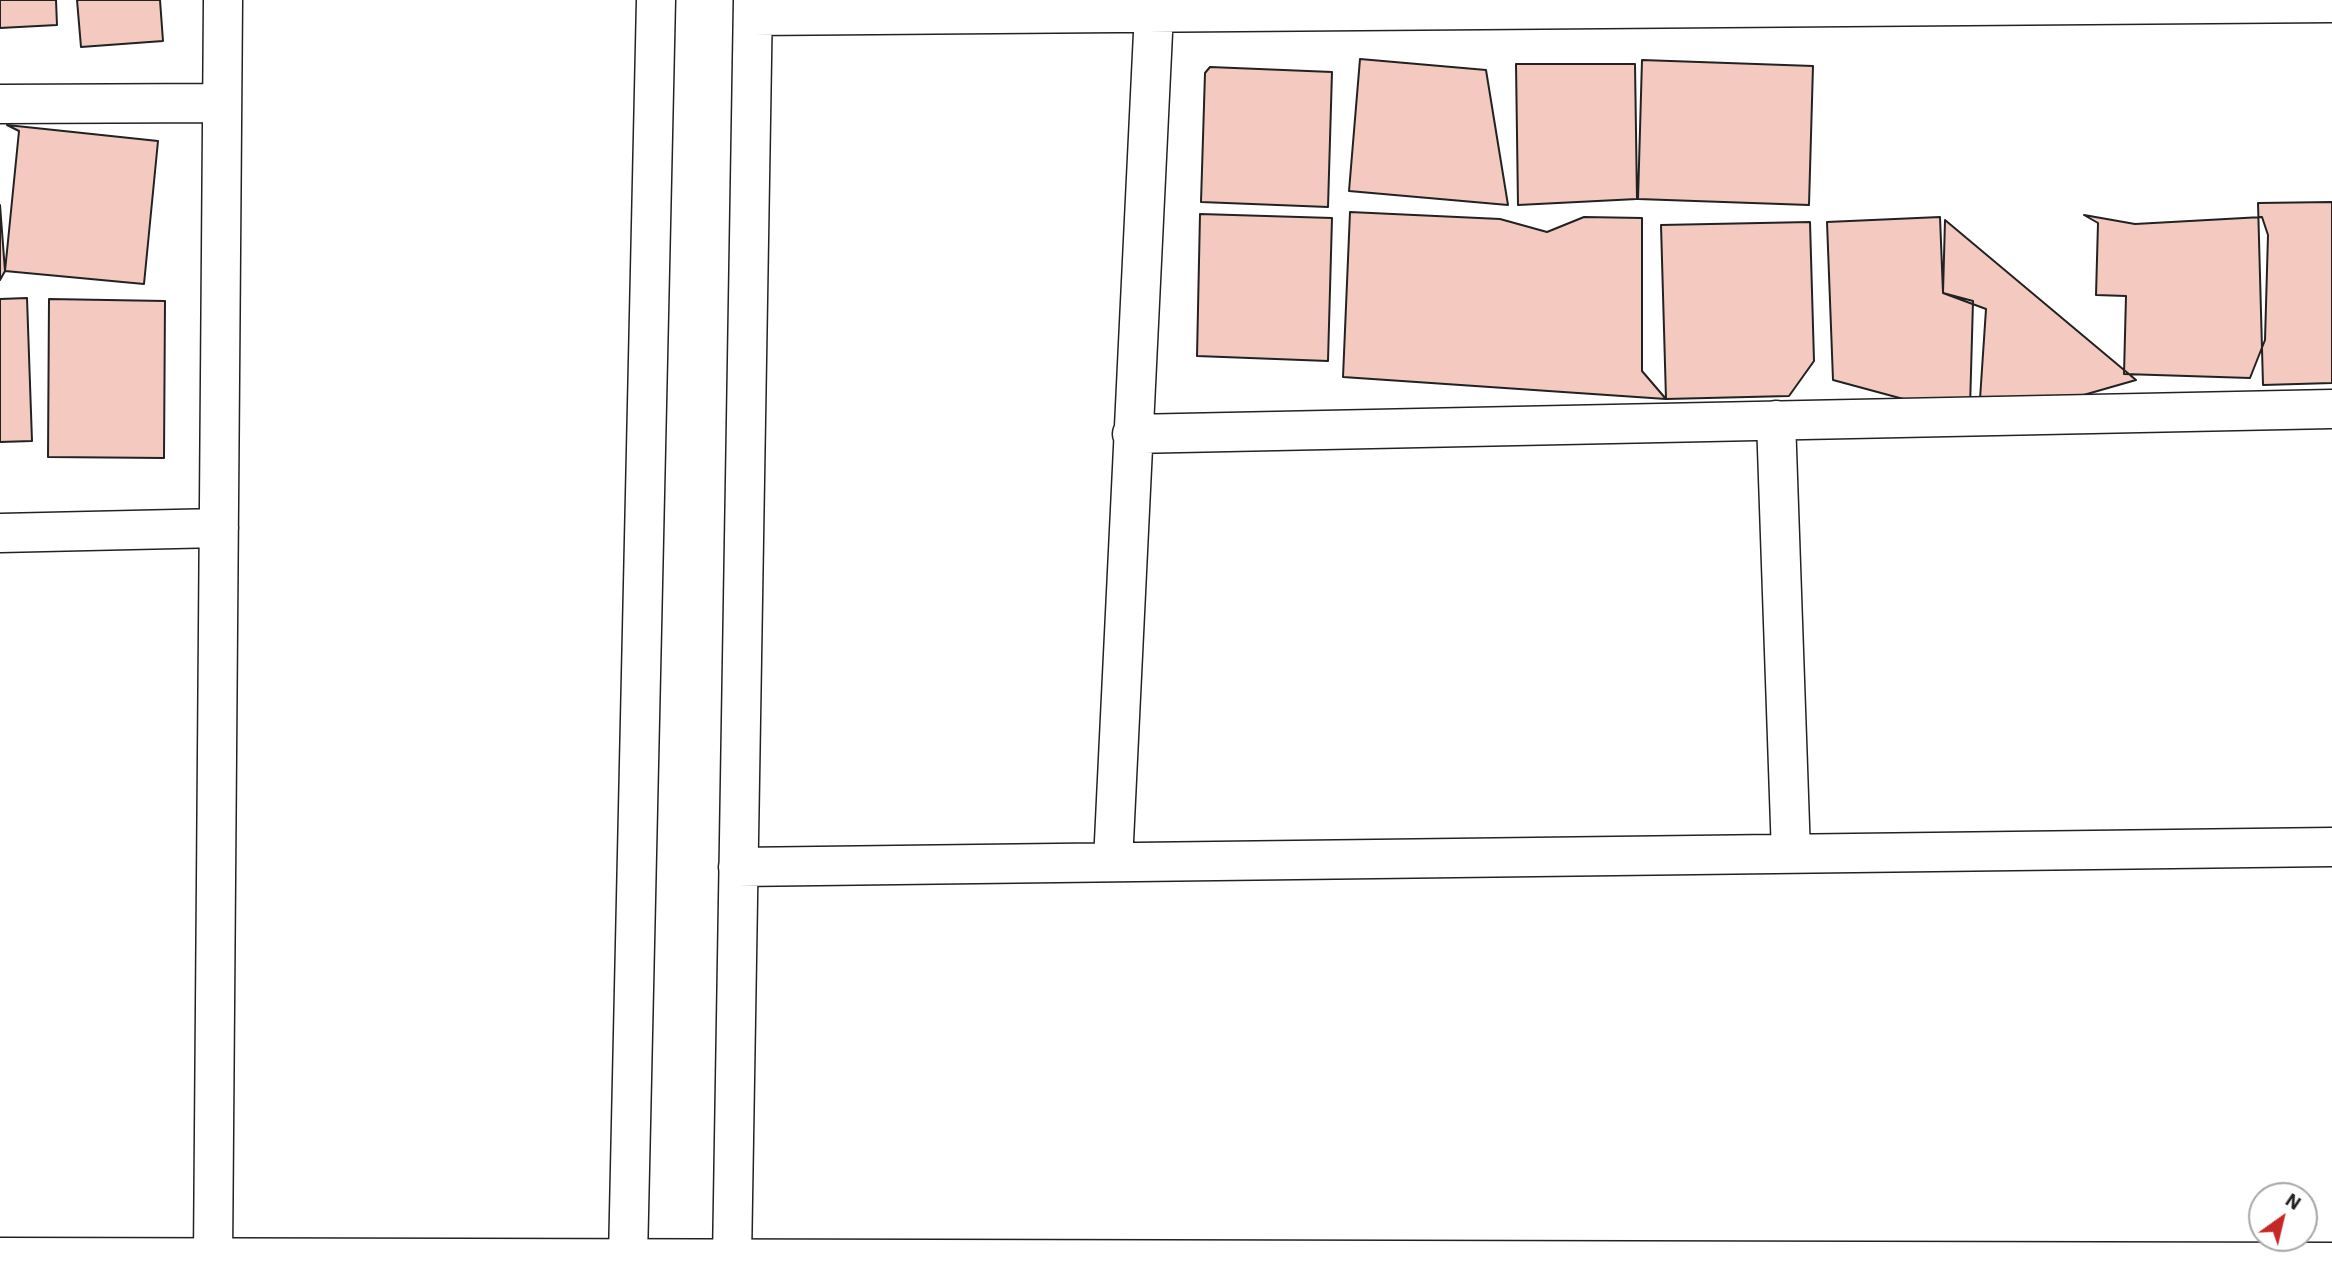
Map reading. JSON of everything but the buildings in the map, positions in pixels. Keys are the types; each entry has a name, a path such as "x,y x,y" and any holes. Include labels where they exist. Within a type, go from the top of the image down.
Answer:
{"street":[{"path":"213,1257 223,0"},
{"path":"628,1258 656,0"},
{"path":"732,1259 753,8 1154,12 1574,4 2332,3"},
{"path":"1113,862 1154,12"},
{"path":"0,104 222,103"},
{"path":"1132,434 2332,409"},
{"path":"1776,420 1791,854"},
{"path":"0,533 219,528"},
{"path":"738,867 2332,847"},
{"path":"0,1257 2332,1262"}]}
